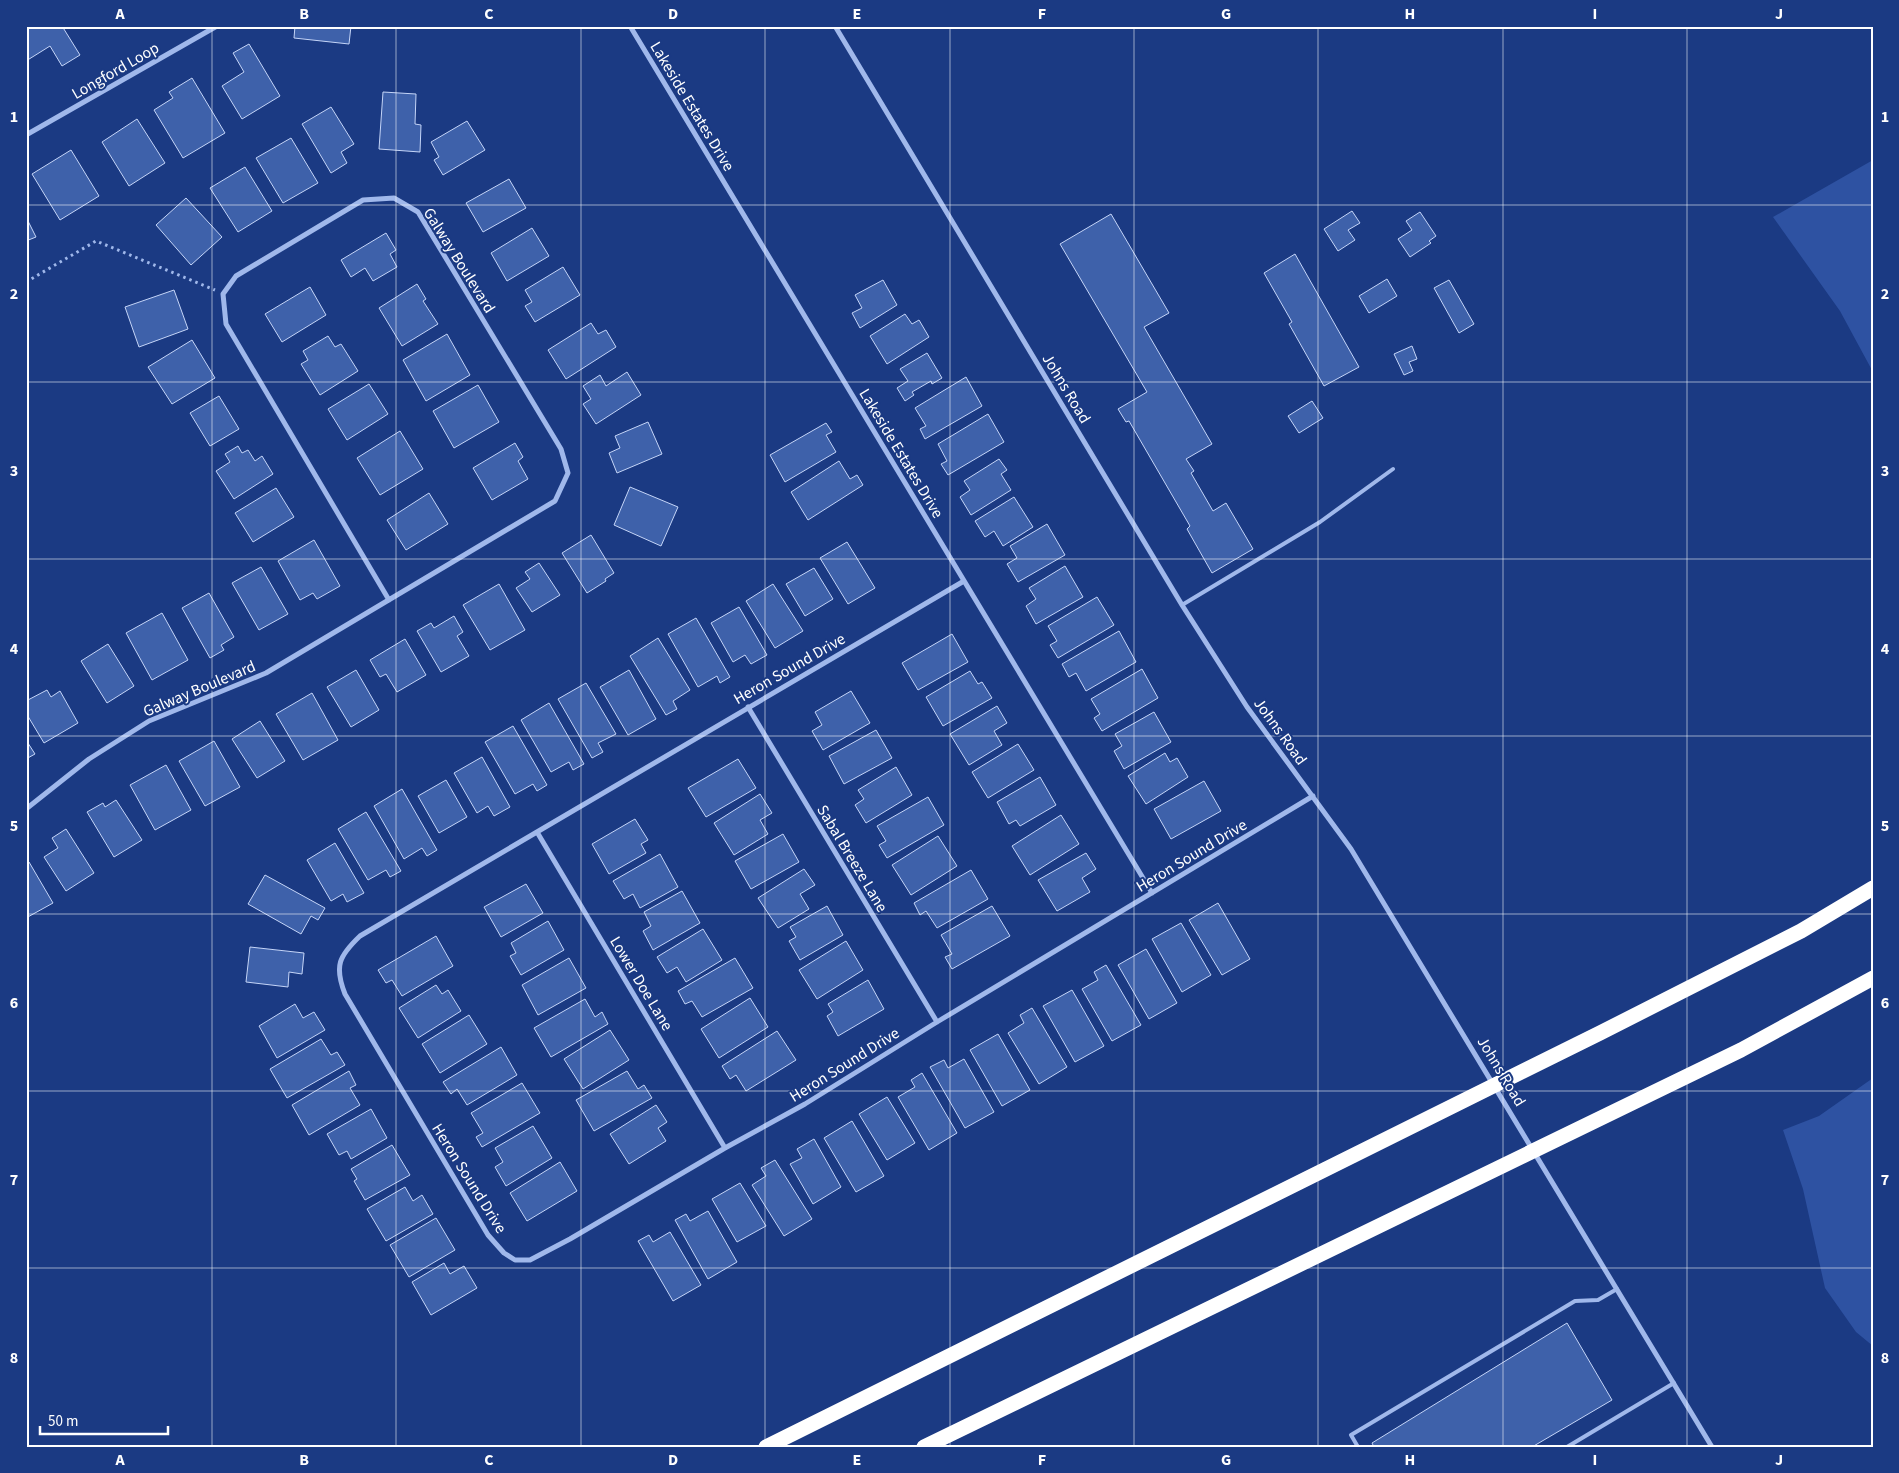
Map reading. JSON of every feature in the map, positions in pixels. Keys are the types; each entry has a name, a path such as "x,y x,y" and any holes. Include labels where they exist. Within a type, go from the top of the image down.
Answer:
{"highway":[{"path":"766,1447 1608,1029 1801,930 1873,888"},
{"path":"924,1447 1741,1050 1873,978"}],"street":[{"name":"Longford Loop","path":"26,135 217,26"},
{"name":"Lakeside Estates Drive","path":"630,26 1152,893"},
{"name":"Johns Road","path":"835,26 1182,605 1247,707 1351,849 1475,1051 1712,1447"},
{"name":"Galway Boulevard","path":"26,809 89,759 149,721 266,673 555,501 568,473 561,449 418,212 394,198 363,200 236,276 223,294"},
{"path":"223,294 226,324 389,600"},
{"name":"Heron Sound Drive","path":"964,580 360,936 345,950 339,964 338,978 345,994 483,1227 504,1253 515,1260 530,1260 804,1104 1313,796"},
{"name":"Sabal Breeze Lane","path":"748,706 937,1022"},
{"name":"Lower Doe Lane","path":"537,832 725,1148"}],"lane":[{"path":"1182,605 1320,522 1393,469"},
{"path":"1358,1447 1351,1435 1575,1301 1598,1300 1617,1289"},
{"path":"1567,1447 1674,1383"}],"path":[{"path":"26,282 96,241 223,294"}],"shaded area":[{"path":"1873,160 1873,372 1840,311 1773,217"},
{"path":"1873,1078 1873,1346 1856,1332 1825,1288 1803,1189 1783,1130 1819,1116"}],"building":[{"path":"26,26 62,26 80,55 62,66 50,46 26,61"},
{"path":"295,26 351,26 349,44 294,38"},
{"path":"249,44 280,96 242,119 222,86 244,72 233,53"},
{"path":"192,78 225,133 183,158 154,110 173,98 169,92"},
{"path":"383,92 416,94 415,124 421,125 420,152 379,149"},
{"path":"331,107 354,144 341,152 347,163 331,173 302,124"},
{"path":"137,119 165,163 129,186 102,142"},
{"path":"467,121 485,150 443,175 434,160 439,157 431,142"},
{"path":"291,138 318,183 283,203 256,158"},
{"path":"71,150 99,196 60,220 32,174"},
{"path":"245,167 272,211 238,232 210,188"},
{"path":"509,179 526,208 483,232 466,203"},
{"path":"186,198 222,237 191,265 156,225"},
{"path":"1352,211 1360,223 1348,230 1355,240 1338,251 1324,229"},
{"path":"1420,212 1436,236 1429,241 1431,243 1410,257 1398,239 1412,230 1406,221"},
{"path":"1111,214 1169,313 1144,327 1212,444 1186,459 1194,471 1191,473 1213,511 1226,503 1253,549 1212,573 1187,529 1190,526 1129,421 1126,422 1118,409 1147,392 1060,244"},
{"path":"26,217 36,237 26,241"},
{"path":"532,228 549,256 507,281 491,253"},
{"path":"386,233 396,250 390,254 397,267 373,281 365,268 351,277 341,260"},
{"path":"1295,254 1359,367 1324,386 1289,324 1292,322 1264,273"},
{"path":"563,267 580,295 535,322 525,306 532,302 525,290"},
{"path":"1387,279 1397,296 1369,313 1359,296"},
{"path":"883,280 897,305 860,328 852,313 862,308 855,295"},
{"path":"1449,280 1474,324 1459,333 1434,288"},
{"path":"417,284 426,299 423,301 438,324 402,346 379,308"},
{"path":"310,287 326,315 282,342 265,314"},
{"path":"174,290 188,329 139,347 125,307"},
{"path":"905,314 912,324 919,320 929,337 887,364 870,336"},
{"path":"591,323 598,334 606,330 616,347 566,379 548,350"},
{"path":"447,334 470,375 426,401 403,360"},
{"path":"328,336 335,347 341,344 358,371 320,395 301,364 308,360 303,351"},
{"path":"192,340 215,378 172,404 148,367"},
{"path":"1412,346 1417,359 1409,362 1413,371 1404,375 1394,354"},
{"path":"927,353 942,378 932,384 931,381 912,392 914,395 905,401 897,388 908,381 900,369"},
{"path":"627,372 641,395 596,424 583,404 591,399 583,386 600,375 606,386"},
{"path":"966,377 982,406 925,439 920,429 926,426 915,408"},
{"path":"369,384 388,414 347,440 328,409"},
{"path":"478,385 499,422 454,448 433,411"},
{"path":"219,396 239,429 210,446 190,413"},
{"path":"1312,401 1323,418 1299,433 1288,416"},
{"path":"988,414 1004,442 948,475 941,464 947,461 938,444"},
{"path":"648,422 662,454 617,473 609,453 620,448 615,436"},
{"path":"826,423 832,432 826,435 836,452 785,482 770,455"},
{"path":"400,431 423,469 380,495 357,458"},
{"path":"515,443 523,457 518,461 528,479 492,500 473,468"},
{"path":"238,446 242,453 248,450 255,461 262,456 273,474 234,499 216,471 230,462 225,454"},
{"path":"999,459 1007,470 1001,474 1011,490 971,515 960,497 970,490 964,481"},
{"path":"839,461 850,479 857,475 863,485 808,520 791,492"},
{"path":"630,487 678,507 661,546 614,525"},
{"path":"276,488 294,517 253,542 235,513"},
{"path":"429,493 448,524 406,550 387,520"},
{"path":"1014,497 1033,527 1003,546 994,531 985,537 975,521"},
{"path":"1047,524 1065,555 1018,582 1007,564 1017,558 1010,546"},
{"path":"591,535 614,573 605,579 606,581 587,593 562,553"},
{"path":"314,540 340,586 317,599 313,593 300,600 278,561"},
{"path":"847,542 875,588 848,604 820,558"},
{"path":"539,563 560,595 532,612 516,588 530,579 525,572"},
{"path":"1065,566 1083,597 1036,624 1026,606 1036,599 1029,588"},
{"path":"261,567 288,614 259,630 232,583"},
{"path":"814,568 833,599 805,616 786,584"},
{"path":"499,584 525,630 490,650 463,605"},
{"path":"773,584 803,631 775,648 746,601"},
{"path":"209,593 234,637 221,645 224,650 210,658 182,608"},
{"path":"1097,597 1114,625 1058,658 1050,645 1057,641 1048,626"},
{"path":"739,607 767,655 751,664 745,655 733,662 711,623"},
{"path":"162,613 188,660 152,680 126,633"},
{"path":"454,616 463,632 457,636 469,656 441,672 417,631 431,623 434,628"},
{"path":"696,618 730,677 720,683 717,676 698,687 668,634"},
{"path":"1119,631 1136,662 1086,691 1076,673 1069,677 1062,664"},
{"path":"952,634 968,662 918,690 902,663"},
{"path":"658,638 690,690 673,701 677,709 666,715 630,656"},
{"path":"405,639 426,675 397,692 386,674 380,677 370,660"},
{"path":"108,644 134,686 107,703 81,661"},
{"path":"1142,669 1158,698 1102,731 1094,718 1100,714 1091,699"},
{"path":"356,670 379,710 351,727 327,687"},
{"path":"629,670 656,719 628,735 600,687"},
{"path":"970,671 978,684 982,682 992,698 943,726 926,697"},
{"path":"586,683 616,734 598,743 603,752 592,758 558,699"},
{"path":"47,690 51,697 60,691 78,723 44,743 26,713 26,701"},
{"path":"851,691 870,723 823,750 812,731 822,725 815,712"},
{"path":"312,693 338,740 303,760 276,714"},
{"path":"549,703 584,764 573,770 569,762 551,772 521,720"},
{"path":"997,706 1007,723 994,731 1002,745 969,765 950,734"},
{"path":"1154,712 1171,742 1124,769 1114,751 1122,746 1115,734"},
{"path":"260,721 285,761 257,778 232,739"},
{"path":"513,726 547,785 537,791 533,784 515,794 485,742"},
{"path":"876,730 892,758 844,784 829,756"},
{"path":"26,740 35,754 26,759"},
{"path":"214,741 240,787 205,806 179,761"},
{"path":"1018,744 1034,770 988,798 972,772"},
{"path":"1165,753 1170,762 1177,758 1188,777 1146,804 1128,776"},
{"path":"482,757 510,807 494,816 488,806 477,813 454,773"},
{"path":"738,759 756,788 706,817 688,788"},
{"path":"166,765 191,810 155,830 130,785"},
{"path":"896,767 912,795 866,823 855,805 864,799 858,790"},
{"path":"1040,777 1056,805 1020,826 1016,820 1009,824 997,802"},
{"path":"446,780 467,817 439,833 418,796"},
{"path":"1204,781 1221,811 1171,839 1154,809"},
{"path":"402,789 437,850 427,856 422,848 404,859 374,806"},
{"path":"760,794 772,813 760,820 768,834 734,855 714,823"},
{"path":"928,797 944,825 887,858 879,845 886,841 877,826"},
{"path":"116,800 142,840 114,857 87,812 103,803 105,807"},
{"path":"366,812 401,871 390,877 386,870 368,880 338,829"},
{"path":"1061,815 1079,844 1030,875 1012,846"},
{"path":"635,819 648,840 641,844 646,853 609,874 592,844"},
{"path":"66,829 94,873 66,891 44,857 58,848 52,838"},
{"path":"783,834 799,862 751,889 735,861"},
{"path":"938,836 957,866 911,895 892,865"},
{"path":"335,843 364,893 347,902 343,894 331,901 307,860"},
{"path":"1086,853 1096,869 1082,878 1090,892 1057,911 1038,880"},
{"path":"660,854 678,887 640,908 633,894 624,899 613,881"},
{"path":"29,862 53,903 26,918 26,864"},
{"path":"804,869 815,885 800,894 809,909 778,928 758,898"},
{"path":"971,870 988,899 937,928 926,911 920,915 914,903"},
{"path":"265,875 325,908 318,920 311,916 301,934 248,904"},
{"path":"526,884 543,913 501,937 484,907"},
{"path":"682,891 700,923 653,950 643,931 651,926 644,912"},
{"path":"1218,903 1250,959 1222,975 1189,920"},
{"path":"827,906 843,935 800,960 789,941 796,937 790,927"},
{"path":"992,906 1010,936 952,969 945,957 952,954 941,935"},
{"path":"548,921 564,950 521,975 510,956 516,953 511,943"},
{"path":"1181,923 1211,975 1182,992 1152,939"},
{"path":"703,929 722,960 686,982 677,967 667,973 657,957"},
{"path":"436,936 453,966 402,996 392,980 386,983 378,970"},
{"path":"846,941 863,970 817,999 799,970"},
{"path":"250,947 304,953 302,974 289,972 288,987 246,982"},
{"path":"1146,949 1177,1003 1149,1019 1118,965"},
{"path":"569,958 586,988 538,1015 522,985"},
{"path":"735,958 753,988 702,1017 692,1001 685,1004 678,991"},
{"path":"1106,965 1141,1025 1112,1041 1082,989 1098,980 1094,972"},
{"path":"868,980 884,1009 838,1036 827,1016 833,1012 828,1004"},
{"path":"436,985 442,994 448,990 461,1011 418,1038 399,1008"},
{"path":"1072,990 1104,1046 1075,1062 1043,1006"},
{"path":"750,998 768,1027 719,1058 701,1029"},
{"path":"585,999 595,1017 602,1012 608,1024 551,1057 534,1028"},
{"path":"295,1004 303,1018 314,1012 325,1030 277,1058 259,1026"},
{"path":"1032,1008 1067,1067 1039,1084 1008,1033 1024,1023 1020,1015"},
{"path":"469,1015 487,1044 440,1073 422,1044"},
{"path":"610,1030 629,1060 583,1089 564,1059"},
{"path":"777,1031 796,1060 746,1091 736,1075 730,1079 722,1066"},
{"path":"998,1034 1030,1090 1002,1106 970,1050"},
{"path":"321,1039 331,1055 337,1052 345,1065 287,1098 270,1069"},
{"path":"501,1047 517,1075 467,1105 457,1089 451,1094 443,1082"},
{"path":"964,1059 994,1112 965,1128 930,1067 944,1060 948,1068"},
{"path":"349,1071 356,1085 350,1088 360,1105 309,1135 292,1105"},
{"path":"627,1071 638,1089 644,1085 652,1098 594,1131 576,1100"},
{"path":"922,1073 957,1133 929,1150 898,1097 915,1087 911,1080"},
{"path":"522,1083 540,1113 482,1147 476,1137 483,1133 471,1113"},
{"path":"887,1097 915,1143 887,1160 859,1114"},
{"path":"656,1105 667,1122 658,1128 666,1141 629,1164 610,1134"},
{"path":"371,1109 387,1138 351,1159 347,1151 339,1155 327,1134"},
{"path":"852,1121 884,1176 856,1192 824,1138"},
{"path":"533,1126 552,1158 506,1186 495,1167 503,1162 495,1148"},
{"path":"814,1139 841,1187 813,1204 790,1164 802,1158 797,1149"},
{"path":"392,1145 410,1175 365,1200 354,1181 357,1179 351,1169"},
{"path":"775,1160 812,1219 784,1236 752,1185 766,1176 761,1168"},
{"path":"560,1162 577,1191 527,1221 510,1193"},
{"path":"740,1183 766,1226 737,1242 712,1199"},
{"path":"405,1187 413,1201 422,1195 433,1214 386,1241 367,1209"},
{"path":"708,1211 737,1262 708,1279 675,1220 686,1214 690,1221"},
{"path":"436,1218 455,1250 409,1277 390,1245"},
{"path":"670,1232 701,1285 673,1301 638,1241 649,1235 653,1242"},
{"path":"444,1263 450,1274 464,1266 477,1288 431,1315 412,1282"},
{"path":"1567,1323 1612,1400 1532,1447 1374,1447 1372,1443"}]}
